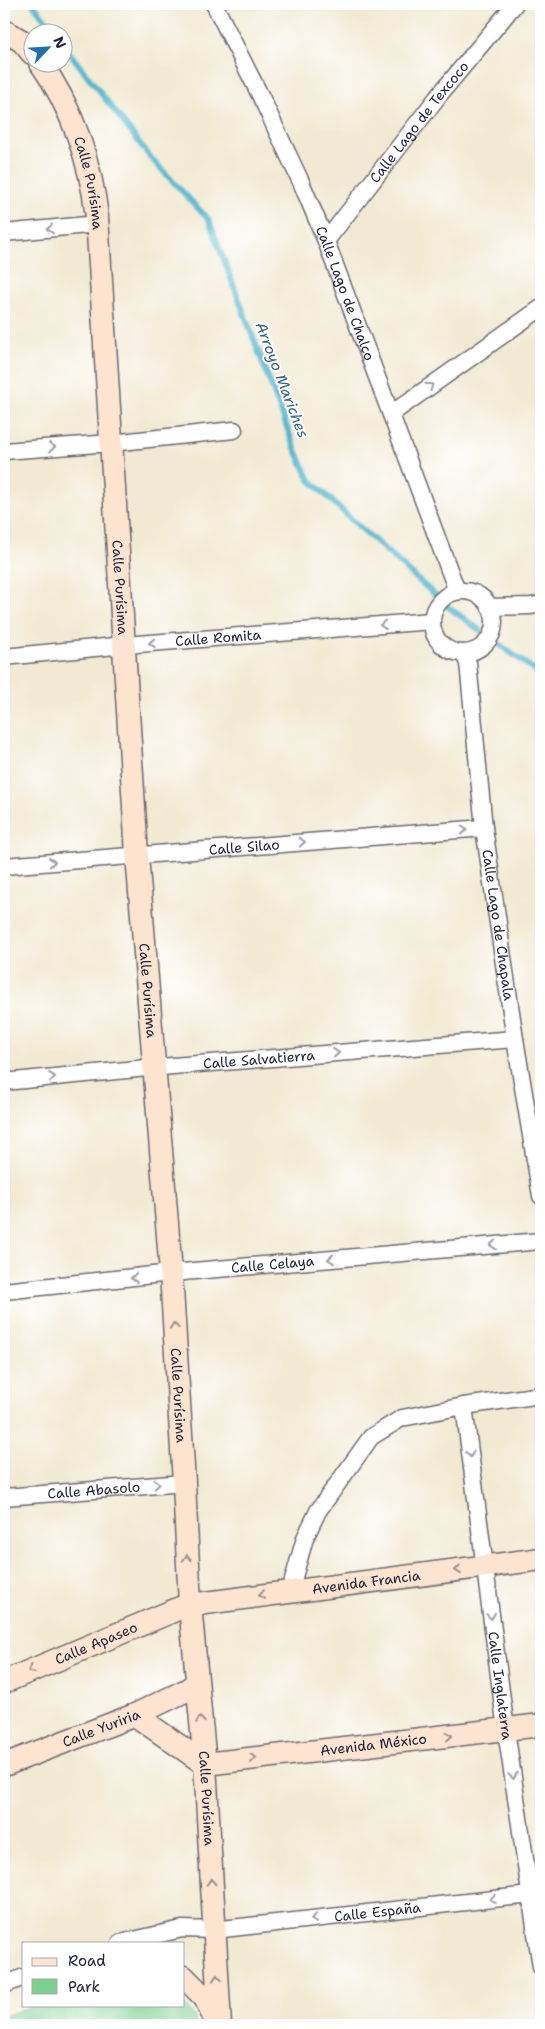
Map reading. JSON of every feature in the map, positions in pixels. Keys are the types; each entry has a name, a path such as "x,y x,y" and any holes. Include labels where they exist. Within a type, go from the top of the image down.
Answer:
{"street":[{"name":"Calle Lago de Chalco","path":"214,4 265,105 326,241 454,591"},
{"name":"Calle Lago de Texcoco","path":"326,241 440,94 515,4"},
{"path":"4,31 18,38 22,42"},
{"name":"Calle Purísima","path":"46,72 65,105 81,145 95,198 137,855 171,1273 190,1605 205,1764 219,2025"},
{"path":"4,233 97,224"},
{"path":"390,414 541,308"},
{"path":"4,451 111,443 234,430"},
{"path":"454,591 472,592 484,599 490,607 494,621 493,631 488,641 470,651 453,651 444,646 438,639 433,616 444,597 454,591"},
{"path":"490,607 541,604"},
{"name":"Calle Romita","path":"4,658 433,616"},
{"name":"Calle Lago de Chapala","path":"470,651 468,663 484,828 515,1039 541,1196"},
{"name":"Calle Silao","path":"4,866 484,828"},
{"name":"Calle Salvatierra","path":"4,1082 154,1067 515,1039"},
{"name":"Calle Celaya","path":"4,1292 171,1273 541,1241"},
{"path":"290,1591 305,1538 318,1511 370,1437 402,1418 464,1406 541,1395"},
{"name":"Calle Inglaterra","path":"464,1406 506,1730 536,1894 541,1967"},
{"name":"Calle Abasolo","path":"4,1497 184,1482"},
{"name":"Avenida Francia","path":"190,1605 541,1559"},
{"name":"Calle Apaseo","path":"4,1682 190,1605"},
{"name":"Calle Yuriria","path":"4,1765 135,1715 196,1684"},
{"path":"135,1715 205,1764"},
{"name":"Avenida México","path":"205,1764 506,1730 541,1724"},
{"name":"Calle España","path":"124,1942 182,1929 213,1930 536,1894"},
{"path":"4,1985 22,1978"},
{"path":"185,1978 205,1998 219,2025"}],"green space":[{"path":"185,2005 195,2017 196,2025 4,2025 4,2016 32,2006"}],"waterway":[{"name":"Arroyo Mariches","path":"33,4 47,22"},
{"name":"Arroyo Mariches","path":"72,56 151,158 209,220 294,446 310,480 447,606 541,675"}]}
